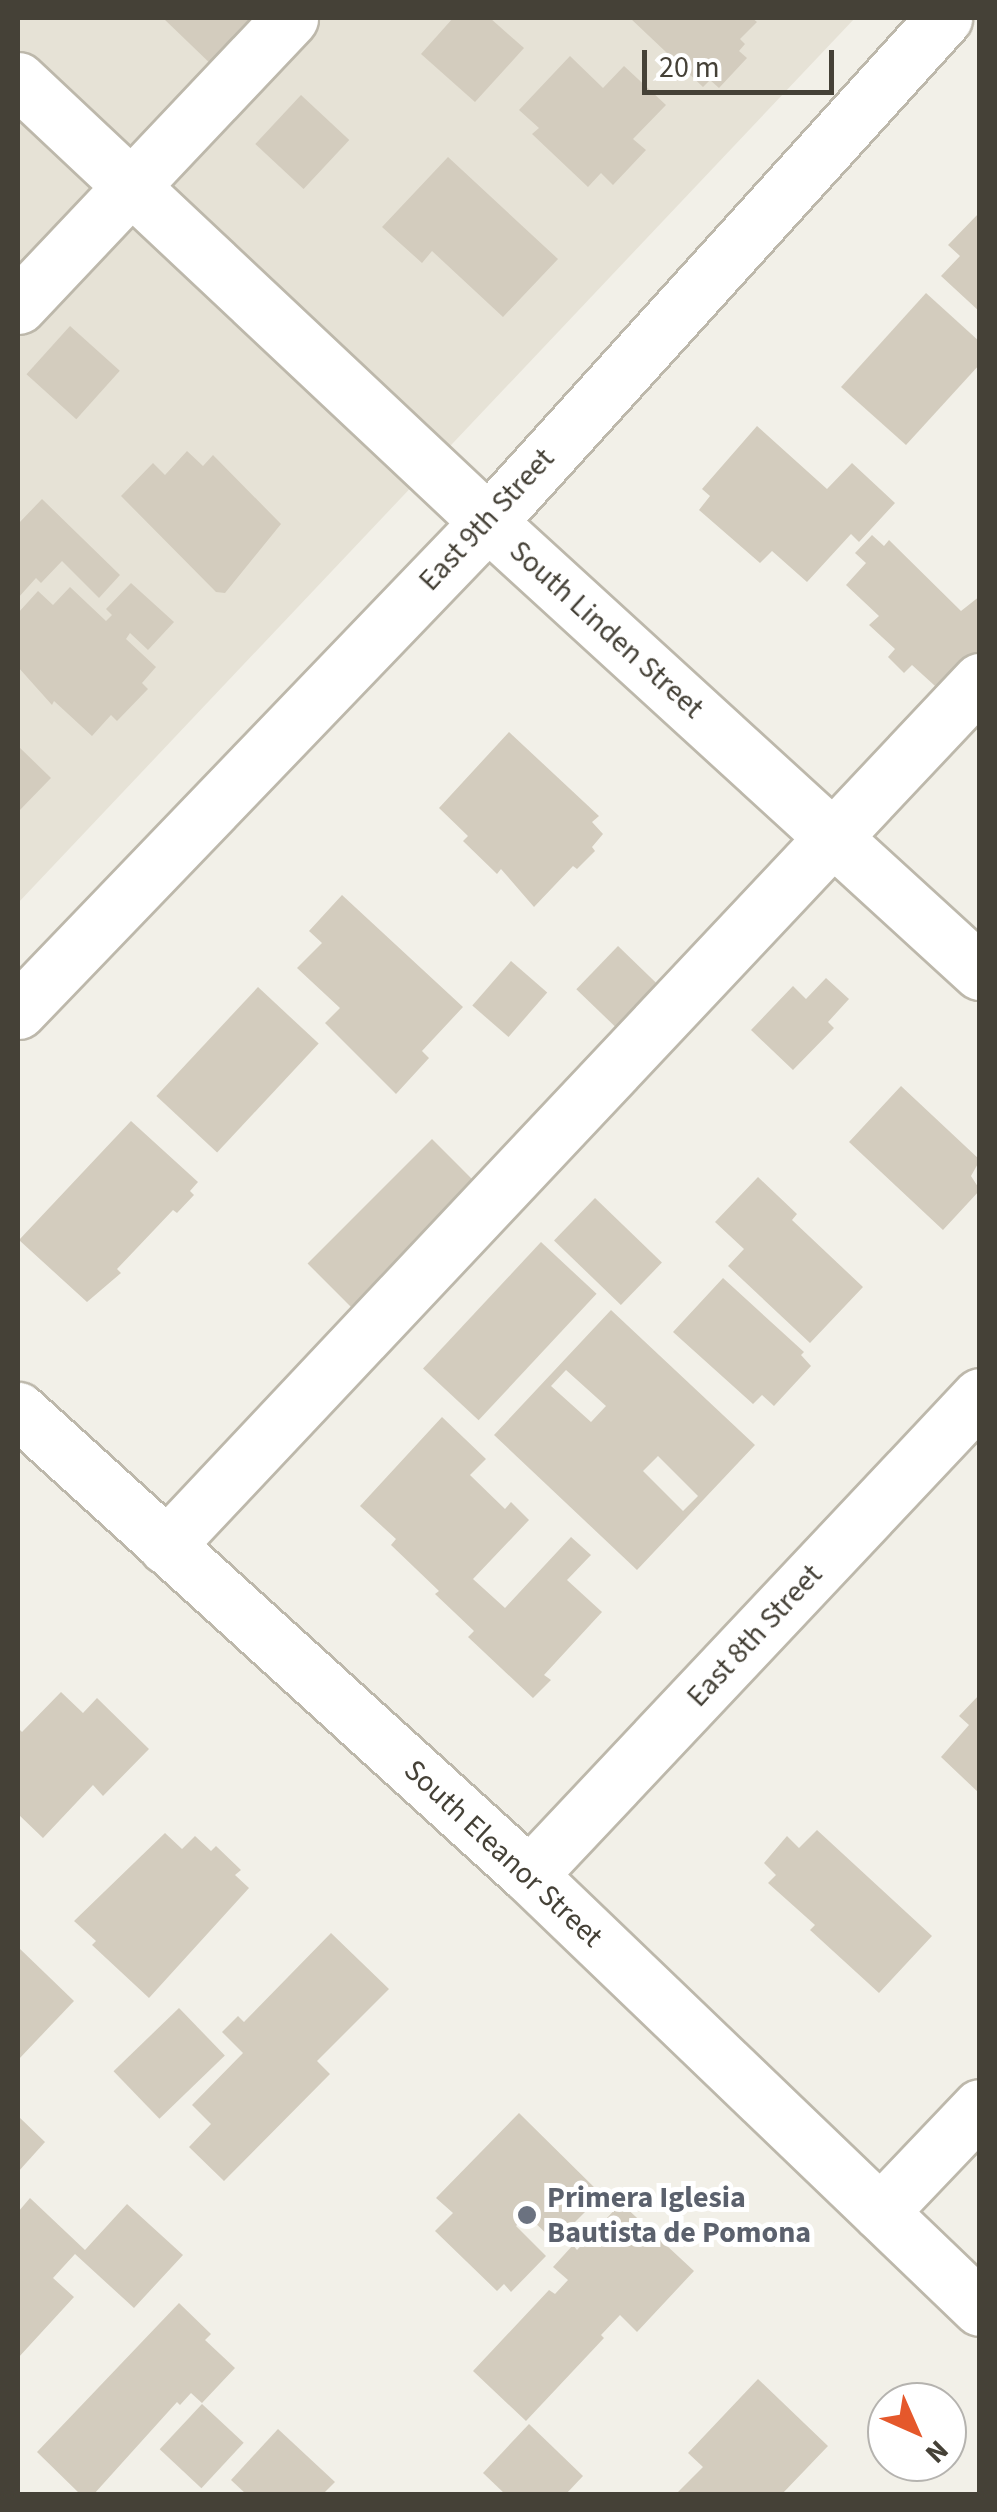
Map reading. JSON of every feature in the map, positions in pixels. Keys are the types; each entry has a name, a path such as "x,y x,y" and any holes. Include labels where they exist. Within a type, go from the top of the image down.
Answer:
{"street":[{"path":"18,306 290,18"},
{"name":"East 9th Street","path":"18,1011 488,522 944,18"},
{"name":"South Linden Street","path":"18,80 488,522 980,972"},
{"path":"166,1546 830,835 980,681"},
{"name":"East 8th Street","path":"529,1875 980,1396"},
{"name":"South Eleanor Street","path":"18,1410 529,1875 980,2308"},
{"path":"880,2212 980,2107"}],"shaded area":[{"path":"18,18 855,18 18,903"}],"building":[{"path":"163,18 264,18 216,69"},
{"path":"453,18 490,18 524,48 475,102 421,54"},
{"path":"630,18 752,18 757,22 740,39 745,44 739,51 747,58 719,88 710,80 703,87"},
{"path":"570,56 603,88 624,66 666,105 633,139 646,150 613,185 601,173 588,187 532,134 539,128 519,110"},
{"path":"301,95 349,140 304,189 255,144"},
{"path":"448,157 558,259 503,317 432,251 422,263 382,227"},
{"path":"980,212 980,312 941,276 960,256 948,245"},
{"path":"926,293 980,342 980,364 906,445 841,387"},
{"path":"70,326 120,371 76,419 27,374"},
{"path":"757,426 827,489 852,463 895,503 859,542 851,534 807,582 772,551 760,563 699,510 710,496 702,489"},
{"path":"187,451 203,466 213,455 281,524 225,593 216,592 121,496 153,463 165,475"},
{"path":"42,499 120,575 99,598 62,561 41,583 36,578 18,598 18,524"},
{"path":"872,535 884,546 889,540 961,611 980,596 980,658 945,695 912,665 904,673 888,657 895,649 869,625 879,616 846,585 866,563 855,553"},
{"path":"131,583 174,622 148,650 130,633 126,639 156,667 142,683 148,689 117,721 111,715 92,736 54,701 52,705 18,667 18,613 38,591 53,605 70,587 106,621 112,615 106,609"},
{"path":"509,732 599,816 592,822 603,834 592,847 595,851 577,869 573,866 534,907 501,869 497,874 463,841 468,836 439,808"},
{"path":"18,746 51,778 18,812"},
{"path":"342,895 463,1007 422,1051 429,1058 396,1094 325,1023 340,1008 297,968 322,943 309,931"},
{"path":"618,946 668,994 626,1037 576,989"},
{"path":"511,961 547,992 509,1037 472,1006"},
{"path":"826,978 849,999 828,1022 834,1028 793,1070 751,1030 793,986 806,999"},
{"path":"258,987 319,1044 217,1153 156,1096"},
{"path":"901,1086 980,1160 971,1176 980,1190 943,1230 849,1142"},
{"path":"131,1121 198,1182 190,1191 194,1195 177,1213 173,1210 117,1269 121,1273 87,1302 19,1240"},
{"path":"432,1139 491,1198 366,1322 308,1263"},
{"path":"758,1177 797,1214 792,1220 863,1287 810,1343 728,1266 744,1249 715,1222"},
{"path":"595,1198 662,1263 621,1305 554,1240"},
{"path":"541,1242 597,1294 479,1420 423,1369"},
{"path":"723,1278 804,1352 801,1355 811,1366 774,1406 762,1395 753,1404 673,1332"},
{"path":"611,1310 755,1445 637,1570 494,1435","holes":["566,1370 606,1406 591,1422 551,1386","658,1456 698,1496 683,1511 643,1471"]},
{"path":"442,1417 486,1459 470,1475 505,1509 511,1502 529,1520 473,1579 505,1608 571,1537 591,1555 567,1580 602,1612 544,1675 551,1680 533,1698 468,1637 474,1631 391,1545 396,1539 360,1506"},
{"path":"61,1692 83,1713 97,1698 149,1749 103,1796 93,1785 43,1838 18,1814 18,1728 22,1732"},
{"path":"980,1694 980,1794 941,1757 969,1725 959,1716"},
{"path":"817,1830 932,1936 879,1993 810,1930 815,1925 768,1883 776,1875 764,1863 787,1836 799,1848"},
{"path":"165,1833 182,1849 195,1836 211,1851 216,1846 241,1870 235,1875 249,1888 149,1998 92,1945 96,1941 74,1921"},
{"path":"331,1933 389,1989 317,2061 330,2074 224,2181 189,2147 211,2124 192,2105 243,2053 222,2032 238,2016 244,2022"},
{"path":"18,1947 74,2001 18,2060"},
{"path":"179,2008 225,2055 159,2119 114,2071"},
{"path":"519,2113 602,2195 555,2242 527,2215 516,2226 546,2256 511,2292 504,2284 497,2291 435,2231 453,2213 436,2198"},
{"path":"18,2116 45,2142 18,2172"},
{"path":"30,2198 85,2250 127,2204 183,2255 134,2308 75,2254 53,2278 74,2297 18,2358 18,2212"},
{"path":"621,2203 694,2271 637,2332 620,2315 601,2335 604,2338 526,2421 473,2371 549,2290 555,2294 568,2280 553,2267 573,2245 577,2250"},
{"path":"179,2303 211,2334 205,2340 235,2368 202,2403 191,2393 180,2405 177,2402 94,2494 80,2494 37,2452"},
{"path":"758,2379 828,2446 782,2494 676,2494 703,2467 688,2453"},
{"path":"202,2404 244,2443 201,2488 160,2449"},
{"path":"529,2424 583,2476 566,2494 505,2494 483,2473"},
{"path":"278,2429 335,2482 323,2494 246,2494 231,2480"}],"place":[{"name":"Primera Iglesia Bautista de Pomona","path":"527,2215"}]}
